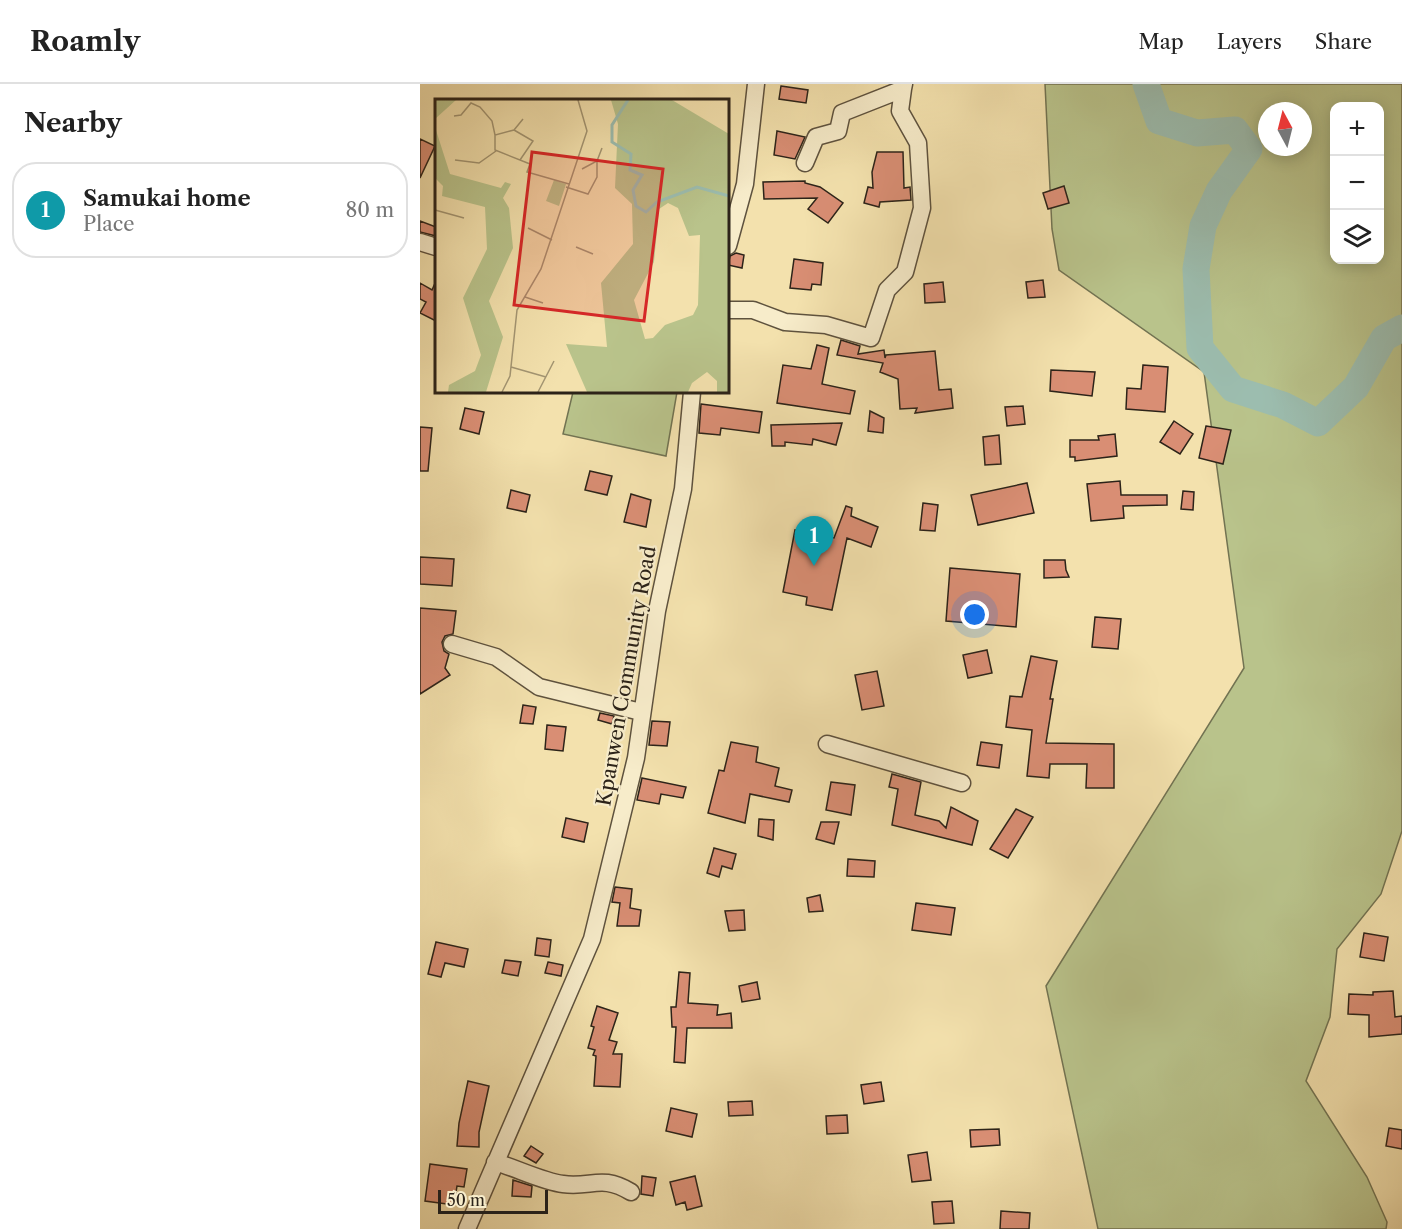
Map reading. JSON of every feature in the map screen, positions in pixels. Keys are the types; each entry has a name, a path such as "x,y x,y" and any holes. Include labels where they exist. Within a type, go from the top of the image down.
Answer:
{"street":[{"path":"729,242 745,184 756,84"},
{"path":"805,163 816,137 838,131 842,113 904,86"},
{"path":"729,310 753,310 785,322 826,325 872,338 887,290 905,272 922,207 918,144 900,111 904,86"},
{"path":"420,242 435,248"},
{"name":"Kpanwen Community Road","path":"467,1229 592,939 636,758 657,611 683,489 692,393"},
{"path":"452,644 496,657 539,687 641,712"},
{"path":"827,744 962,783"},
{"path":"495,1162 561,1184 579,1185 596,1181 618,1184 631,1192"}],"green space":[{"path":"1045,84 1402,84 1402,831 1381,894 1337,949 1330,1017 1306,1081 1367,1177 1387,1222 1386,1229 1098,1229 1046,986 1244,668 1204,372 1059,270 1052,229"},
{"path":"573,393 677,393 666,456 563,434"}],"building":[{"path":"781,86 808,90 806,103 779,99"},
{"path":"777,131 805,137 795,159 774,155"},
{"path":"420,139 435,146 420,178"},
{"path":"877,152 903,152 904,188 910,187 911,200 880,202 879,207 864,203 868,187 873,188 872,172"},
{"path":"805,181 805,183 820,187 843,203 828,223 808,209 817,198 764,199 763,182"},
{"path":"1064,186 1069,203 1048,209 1043,193"},
{"path":"420,221 435,227 435,236 420,232"},
{"path":"736,253 744,255 742,268 729,265 730,256"},
{"path":"794,259 823,263 821,285 812,284 811,290 790,288"},
{"path":"1043,280 1045,297 1028,298 1026,282"},
{"path":"943,282 945,302 925,303 924,284"},
{"path":"420,283 432,290 435,283 435,320 420,313 426,302 420,299"},
{"path":"841,340 860,346 858,354 884,350 885,358 886,355 935,351 939,390 951,389 953,408 915,413 917,408 900,409 898,379 880,372 883,363 837,355"},
{"path":"817,345 829,348 822,384 855,391 850,414 777,403 783,365 811,369"},
{"path":"1143,365 1168,367 1165,412 1126,409 1127,388 1141,389"},
{"path":"1051,370 1095,372 1092,396 1050,391"},
{"path":"701,404 762,412 759,433 721,428 720,435 699,433"},
{"path":"1023,406 1025,424 1007,426 1005,407"},
{"path":"465,408 484,412 479,434 460,429"},
{"path":"870,411 884,418 883,433 868,431"},
{"path":"1174,421 1193,434 1180,454 1160,442"},
{"path":"842,423 836,445 813,439 812,445 785,442 785,446 772,446 771,425"},
{"path":"1206,426 1231,430 1223,464 1199,458"},
{"path":"420,427 432,428 428,471 420,471"},
{"path":"1115,434 1117,456 1075,461 1075,457 1070,457 1070,440 1099,440 1098,436"},
{"path":"999,435 1001,464 985,465 983,437"},
{"path":"590,471 612,476 607,495 585,490"},
{"path":"1120,481 1121,495 1167,495 1167,505 1123,506 1124,518 1091,521 1087,484"},
{"path":"1027,483 1034,513 978,525 971,495"},
{"path":"511,490 530,495 526,512 507,508"},
{"path":"1183,491 1194,492 1193,510 1181,509"},
{"path":"631,494 651,500 646,527 624,522"},
{"path":"923,503 938,505 935,531 920,530"},
{"path":"846,506 852,508 851,516 878,527 871,547 847,538 832,610 806,605 807,597 783,592 795,530 834,538"},
{"path":"420,557 454,559 452,586 420,584"},
{"path":"1044,560 1065,560 1069,577 1044,578"},
{"path":"950,568 1020,574 1016,627 946,621"},
{"path":"420,608 456,611 453,634 445,636 442,642 444,651 449,654 445,668 450,675 420,694"},
{"path":"1095,617 1121,619 1118,649 1092,647"},
{"path":"987,650 992,673 968,678 963,655"},
{"path":"1031,656 1057,661 1050,699 1053,699 1046,743 1114,744 1114,788 1086,788 1087,764 1050,764 1049,778 1027,776 1032,730 1006,727 1010,696 1022,697"},
{"path":"877,671 884,706 862,710 855,675"},
{"path":"523,705 536,707 533,724 520,723"},
{"path":"600,713 614,716 612,724 598,720"},
{"path":"652,721 670,722 667,746 649,745"},
{"path":"547,725 566,727 563,751 545,749"},
{"path":"731,742 758,747 756,762 779,768 775,786 792,790 789,802 750,794 745,823 708,813 719,770 724,771"},
{"path":"981,742 1002,745 999,768 977,765"},
{"path":"892,774 921,782 915,815 939,821 946,828 951,807 978,821 972,845 892,825 898,789 889,787"},
{"path":"642,778 686,787 683,798 661,794 659,804 637,800"},
{"path":"831,782 855,785 851,815 826,810"},
{"path":"1016,809 1033,817 1008,858 990,849"},
{"path":"566,818 588,823 584,842 562,837"},
{"path":"759,819 774,820 773,840 758,836"},
{"path":"821,822 839,822 834,844 816,839"},
{"path":"714,848 736,854 732,869 722,866 719,877 707,873"},
{"path":"848,859 875,861 874,877 847,876"},
{"path":"615,887 632,889 630,908 641,910 639,926 617,926 620,903 612,902"},
{"path":"820,895 823,911 809,912 807,898"},
{"path":"916,903 955,908 951,935 912,930"},
{"path":"744,910 745,930 729,931 725,911"},
{"path":"1364,933 1388,937 1384,961 1360,957"},
{"path":"537,938 551,940 549,957 535,955"},
{"path":"436,942 468,949 464,967 445,963 441,977 428,974"},
{"path":"505,960 521,962 518,976 502,973"},
{"path":"548,962 563,965 561,976 545,973"},
{"path":"679,972 690,973 688,1003 718,1005 717,1015 731,1013 732,1028 687,1028 685,1063 674,1062 676,1027 672,1027 671,1007 676,1007"},
{"path":"757,982 760,999 742,1002 739,986"},
{"path":"1393,991 1395,1017 1402,1016 1402,1034 1369,1037 1369,1015 1348,1014 1349,994 1373,995 1373,992"},
{"path":"597,1006 618,1013 609,1040 617,1042 613,1054 622,1054 620,1087 594,1086 596,1056 593,1055 595,1050 588,1048"},
{"path":"468,1081 489,1086 479,1132 479,1147 457,1146 459,1123"},
{"path":"881,1082 884,1101 864,1104 861,1085"},
{"path":"752,1101 753,1115 729,1116 728,1102"},
{"path":"671,1108 697,1114 692,1137 666,1131"},
{"path":"847,1115 848,1133 827,1134 826,1116"},
{"path":"1389,1128 1402,1130 1402,1149 1386,1146"},
{"path":"999,1129 1000,1145 971,1147 970,1130"},
{"path":"531,1146 543,1154 536,1163 524,1156"},
{"path":"927,1152 931,1180 912,1182 908,1155"},
{"path":"430,1164 467,1169 464,1187 457,1186 454,1205 425,1201"},
{"path":"642,1176 656,1178 653,1196 641,1194"},
{"path":"695,1176 702,1206 687,1210 685,1202 676,1205 670,1182"},
{"path":"513,1180 532,1186 531,1197 512,1196"},
{"path":"952,1201 954,1223 934,1224 932,1202"},
{"path":"1001,1211 1030,1213 1029,1229 1000,1229"}],"waterway":[{"path":"1146,84 1159,121 1197,133 1235,130 1249,149 1219,191 1203,226 1196,269 1200,348 1233,389 1283,405 1318,423 1356,387 1384,338 1402,328"}],"place":[{"name":"Samukai home","path":"814,566"}]}
